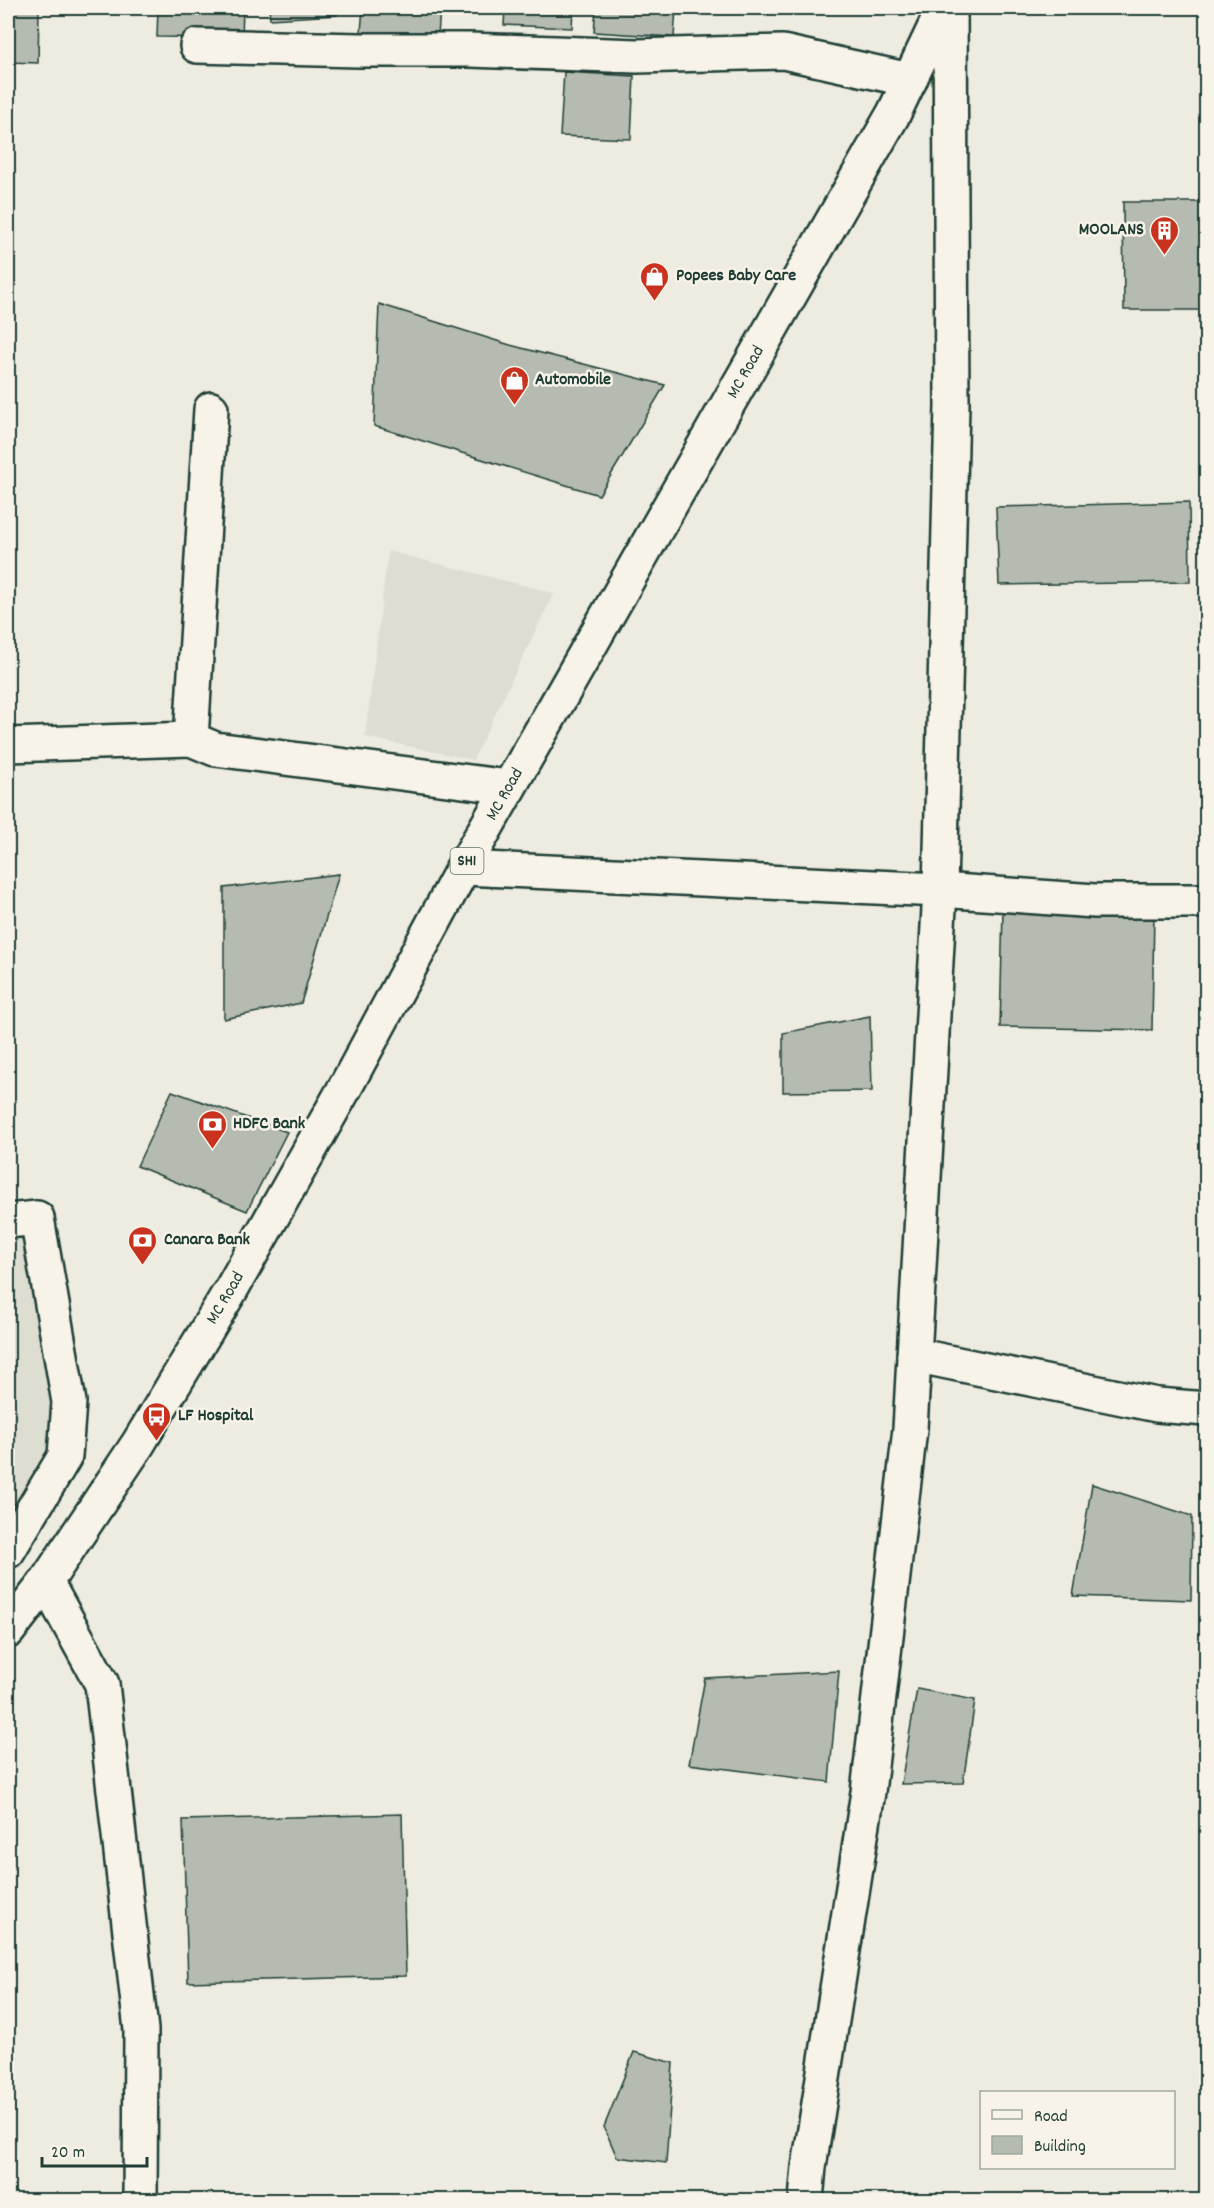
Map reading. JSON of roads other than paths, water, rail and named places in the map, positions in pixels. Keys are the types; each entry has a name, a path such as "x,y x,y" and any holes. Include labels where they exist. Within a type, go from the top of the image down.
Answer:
{"main road":[{"name":"MC Road","path":"8,1631 46,1582 138,1444 232,1288 347,1084 463,868 894,114 944,8"},
{"path":"806,2200 811,2155 868,1792 910,1429 940,890 952,405 950,8"},
{"path":"197,46 470,50 637,56 783,52 910,80"},
{"path":"190,739 211,409"},
{"path":"8,745 190,739 214,749 509,787"},
{"path":"463,868 940,890 1095,901 1206,901"},
{"path":"8,1221 37,1218 69,1402 64,1456 8,1551"},
{"path":"914,1355 1157,1405 1206,1409"},
{"path":"46,1582 102,1684 141,2030 140,2200"}],"place":[{"name":"MOOLANS","path":"1165,256"},
{"name":"Popees Baby Care","path":"655,302"},
{"name":"Automobile","path":"514,406"},
{"name":"HDFC Bank","path":"212,1150"},
{"name":"Canara Bank","path":"143,1266"},
{"name":"LF Hospital","path":"157,1442"}]}
